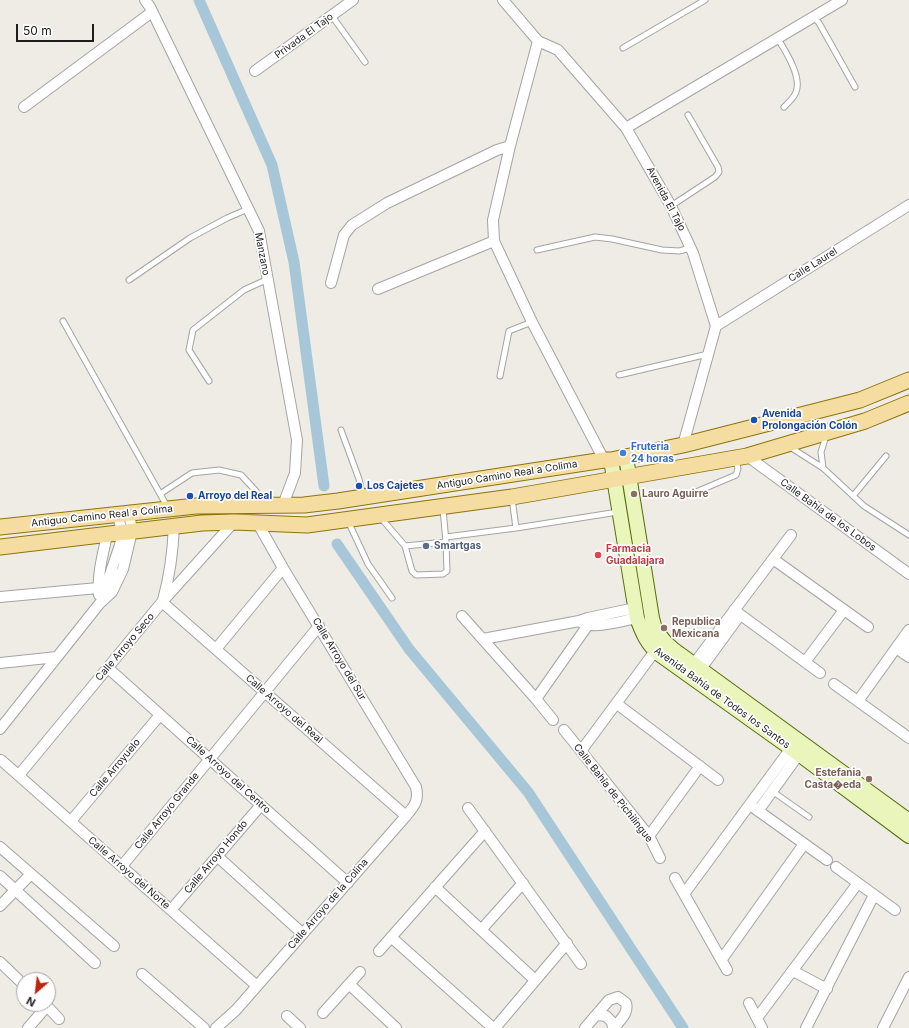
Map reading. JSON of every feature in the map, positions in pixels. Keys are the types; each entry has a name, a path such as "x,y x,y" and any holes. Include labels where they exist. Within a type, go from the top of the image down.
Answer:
{"main road":[{"name":"Antiguo Camino Real a Colima","path":"0,527 196,506 304,505 608,460 683,445 860,400 909,380"},
{"name":"Antiguo Camino Real a Colima","path":"0,547 174,526 234,522 307,525 512,497 741,458 865,421 909,403"}],"street":[{"name":"Manzano","path":"145,0 259,231 297,440 295,474 283,505"},
{"name":"Privada El Tajo","path":"255,71 353,0"},
{"name":"Avenida El Tajo","path":"503,0 538,41 558,50 626,128 671,206 691,248 716,326"},
{"path":"626,128 842,0"},
{"path":"24,107 152,12"},
{"path":"538,41 510,146 493,220 494,241 532,322 608,460"},
{"path":"331,283 344,235 352,225 387,203 497,150 510,146"},
{"name":"Calle Laurel","path":"716,326 909,205"},
{"path":"378,289 494,241"},
{"path":"683,445 716,326"},
{"name":"Avenida Bahía de Todos los Santos","path":"626,457 655,629 665,642 909,836"},
{"name":"Calle Bahía de los Lobos","path":"741,458 909,574"},
{"name":"Avenida Bahía de Todos los Santos","path":"608,460 614,479 636,613 642,633 657,652 909,821"},
{"path":"1,727 100,603 122,557 127,532 124,514"},
{"name":"Calle Arroyo Seco","path":"19,775 162,602 234,522"},
{"name":"Calle Arroyo del Sur","path":"257,522 283,568 416,787 418,797"},
{"path":"162,602 169,577 173,551 174,526"},
{"path":"105,590 101,564 107,535"},
{"path":"696,667 791,535"},
{"path":"773,559 868,627"},
{"path":"216,649 283,568"},
{"path":"0,597 105,590"},
{"name":"Calle Arroyo del Real","path":"162,602 406,816"},
{"path":"805,662 844,610"},
{"path":"737,612 820,673"},
{"path":"483,639 636,613"},
{"path":"462,616 553,720"},
{"path":"536,699 585,621"},
{"name":"Calle Arroyo Grande","path":"122,866 319,626"},
{"path":"903,653 909,630"},
{"path":"858,701 903,653 909,644"},
{"path":"581,750 638,674 657,652"},
{"path":"0,663 57,657"},
{"name":"Calle Arroyo del Centro","path":"108,668 348,883"},
{"path":"834,684 909,738"},
{"path":"617,704 718,780"},
{"name":"Calle Arroyuelo","path":"71,821 160,715"},
{"name":"Calle Bahía de Pichilingue","path":"564,730 649,836 660,858"},
{"path":"754,808 772,791 798,747"},
{"path":"684,894 754,808 798,747"},
{"name":"Calle Arroyo del Norte","path":"1,760 257,986"},
{"path":"649,836 700,766"},
{"name":"Calle Arroyo de la Colina","path":"216,1028 236,1010 348,883 415,805 418,797"},
{"name":"Calle Arroyo Hondo","path":"171,910 261,805"},
{"path":"468,808 581,964"},
{"path":"754,808 827,860"},
{"path":"379,951 485,831"},
{"path":"722,959 804,844"},
{"path":"0,848 114,946"},
{"path":"217,856 303,934"},
{"path":"836,867 895,910"},
{"path":"0,906 30,875"},
{"path":"0,876 95,963"},
{"path":"675,878 727,970"},
{"path":"481,930 523,883"},
{"path":"757,1018 858,884"},
{"path":"435,887 535,980"},
{"path":"806,1028 874,895"},
{"path":"391,937 494,1028 566,943"},
{"path":"0,962 16,977"},
{"path":"793,971 827,989"},
{"path":"323,1013 360,972"},
{"path":"142,974 204,1028"},
{"path":"883,1028 909,977"},
{"path":"349,984 396,1028"},
{"path":"585,1028 609,1000 615,997 621,998 626,1003 627,1010 614,1028"},
{"path":"749,1004 762,1028"},
{"path":"28,1028 41,1012"},
{"path":"52,1012 59,1019"},
{"path":"594,1017 598,1015 606,1016 612,1022 614,1028"},
{"path":"287,1016 300,1028"}],"lane":[{"path":"623,48 705,0"},
{"path":"332,16 365,62"},
{"path":"814,17 819,23 855,87"},
{"path":"778,39 797,77 798,85 795,94 784,108"},
{"path":"671,206 716,177 719,172 718,167 688,115"},
{"path":"129,280 190,238 227,218 248,209"},
{"path":"537,250 595,238 612,239 662,250 679,251 691,248"},
{"path":"209,381 189,350 193,330 244,290 268,279"},
{"path":"63,321 169,509"},
{"path":"500,376 509,331 532,322"},
{"path":"619,375 708,354"},
{"path":"342,430 359,479 363,497"},
{"path":"823,468 821,452 827,432"},
{"path":"786,444 823,468 864,506 909,535"},
{"path":"852,496 886,456"},
{"path":"696,492 736,475 741,458"},
{"path":"160,494 192,473 219,470 241,475 256,491 260,505"},
{"path":"512,497 516,528"},
{"path":"379,516 405,546 412,571 416,575 443,574 447,571 446,540 442,507"},
{"path":"405,546 619,512"},
{"path":"347,520 368,564 392,598"},
{"path":"772,791 809,817"}],"waterway":[{"path":"199,0 272,165 294,262 324,486"},
{"path":"337,544 409,649 528,792 683,1028"}],"place":[{"name":"Avenida Prolongación Colón","path":"754,420"},
{"name":"Fruteria 24 horas","path":"623,453"},
{"name":"Los Cajetes","path":"359,486"},
{"name":"Lauro Aguirre","path":"634,494"},
{"name":"Arroyo del Real","path":"190,496"},
{"name":"Smartgas","path":"426,546"},
{"name":"Farmacia Guadalajara","path":"598,555"},
{"name":"Republica Mexicana","path":"664,628"},
{"name":"Estefania Casta�eda","path":"869,779"}]}
